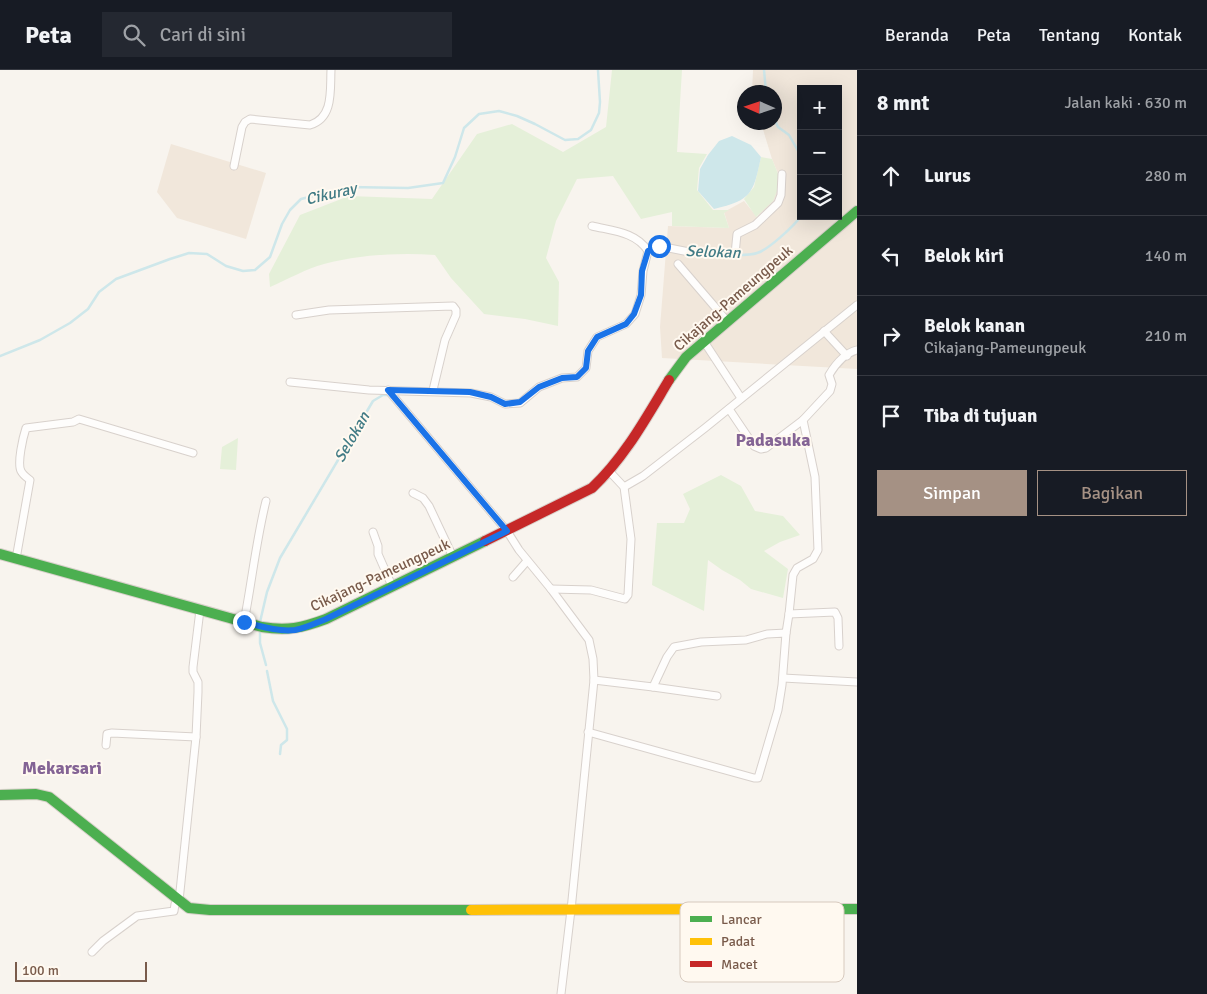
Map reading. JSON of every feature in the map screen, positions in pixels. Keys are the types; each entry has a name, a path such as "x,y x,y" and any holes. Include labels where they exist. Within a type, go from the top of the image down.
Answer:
{"main road":[{"name":"Cikajang-Pameungpeuk","path":"0,554 258,626 288,630 326,619 588,490 609,472 626,449 676,369 686,357 703,340 857,210"},
{"path":"0,795 36,794 48,797 189,908 210,910 680,910"},
{"path":"844,909 857,909"}],"street":[{"path":"234,166 242,127 245,122 250,120 308,125 315,124 326,114 329,107 331,70"},
{"path":"290,382 391,393 433,390 470,392 491,397 505,404 520,402 539,387 562,378 577,377 586,368 588,351 597,337 626,324 634,314 641,295 642,271 648,251 659,246 689,252 735,254 737,234 755,225 778,203 781,195 782,174"},
{"path":"592,226 637,238 648,251"},
{"path":"678,264 727,321"},
{"path":"624,487 643,476 729,409 857,305"},
{"path":"296,314 329,310 453,306 456,314 445,340 433,390"},
{"path":"824,331 847,356"},
{"path":"703,340 741,398"},
{"path":"729,409 754,446 761,449 766,448 803,420 830,391 832,384 829,375 836,364 852,351 857,350"},
{"path":"391,393 507,531 527,561 551,589 589,640 593,659 594,680 572,910 560,994"},
{"path":"16,559 30,480 22,474 20,469 26,428 73,422 79,419 193,453"},
{"path":"588,732 758,778 778,710 794,571 814,559 818,550 815,477 803,420"},
{"path":"551,589 591,590 625,599 628,596 631,539 624,487 609,472"},
{"path":"413,493 423,498 429,506 454,557"},
{"path":"244,622 258,535 266,500"},
{"path":"373,532 378,546 378,554 392,586"},
{"path":"513,577 527,561"},
{"path":"92,952 103,941 137,916 174,911 175,904 178,901 196,737 198,682 193,668 200,610"},
{"path":"789,614 835,612 838,618 838,646"},
{"path":"653,687 666,657 674,648 701,642 746,640 768,634 786,633"},
{"path":"783,678 857,682"},
{"path":"594,680 716,696"},
{"path":"106,745 107,734 112,732 196,737"}],"shaded area":[{"path":"753,70 857,70 857,369 662,358 660,327 668,226 729,228 724,212 744,201 757,217 781,181 763,130 782,130 782,85 752,85"},
{"path":"171,144 266,173 246,239 177,218 157,192"}],"green space":[{"path":"612,70 682,70 677,152 707,154 699,168 697,190 713,210 729,210 724,213 729,228 672,226 672,212 641,219 613,176 577,179 556,221 546,258 559,282 558,326 525,319 484,314 451,278 435,255 379,255 351,258 310,269 270,287 269,274 300,215 349,196 432,199 477,134 512,124 563,152 606,127"},
{"path":"761,157 772,159 781,181 773,201 756,217 744,199 754,187"},
{"path":"238,438 236,470 220,469 222,447"},
{"path":"721,475 741,486 755,511 783,516 800,535 780,542 764,551 788,569 783,598 751,589 708,560 704,611 652,585 657,523 684,523 690,509 683,494"}],"water":[{"path":"732,136 751,145 761,157 756,179 749,194 727,206 714,209 698,191 700,169 719,141"}],"waterway":[{"name":"Cikuray","path":"0,356 40,340 70,323 88,309 99,292 116,279 170,259 189,253 207,254 226,266 243,271 255,270 270,257 282,224 290,210 301,199 349,187 408,188 443,183 455,157 464,128 479,114 499,111 517,116 565,140 578,139 591,130 599,113 598,70"},
{"name":"Selokan","path":"764,70 765,85"},
{"name":"Selokan","path":"782,130 789,135 797,149"},
{"name":"Selokan","path":"737,255 753,254 762,251 798,220"},
{"name":"Selokan","path":"260,622 267,592 280,558 373,401 383,395 389,395"},
{"name":"Selokan","path":"260,630 260,643 266,665"},
{"name":"Selokan","path":"267,671 273,701 287,729 287,740 281,745 280,754"}],"traffic: fast":[{"path":"669,380 686,357 857,211"},
{"path":"0,554 262,627 287,629 302,627 326,619 485,541"},
{"path":"0,795 36,794 49,797 189,908 210,910 471,910"},
{"path":"844,909 857,909"}],"traffic: slow":[{"path":"471,910 680,909"}],"traffic: jam":[{"path":"485,541 592,488 625,450 669,380"}],"district":[{"name":"Padasuka","path":"773,440"},
{"name":"Mekarsari","path":"62,768"}],"route":[{"path":"244,622 262,627 288,630 300,628 326,619 507,531 388,390 470,392 491,397 505,404 520,402 539,387 562,378 577,377 586,368 588,351 597,337 626,324 634,314 641,295 642,271 648,251 659,246"}]}
